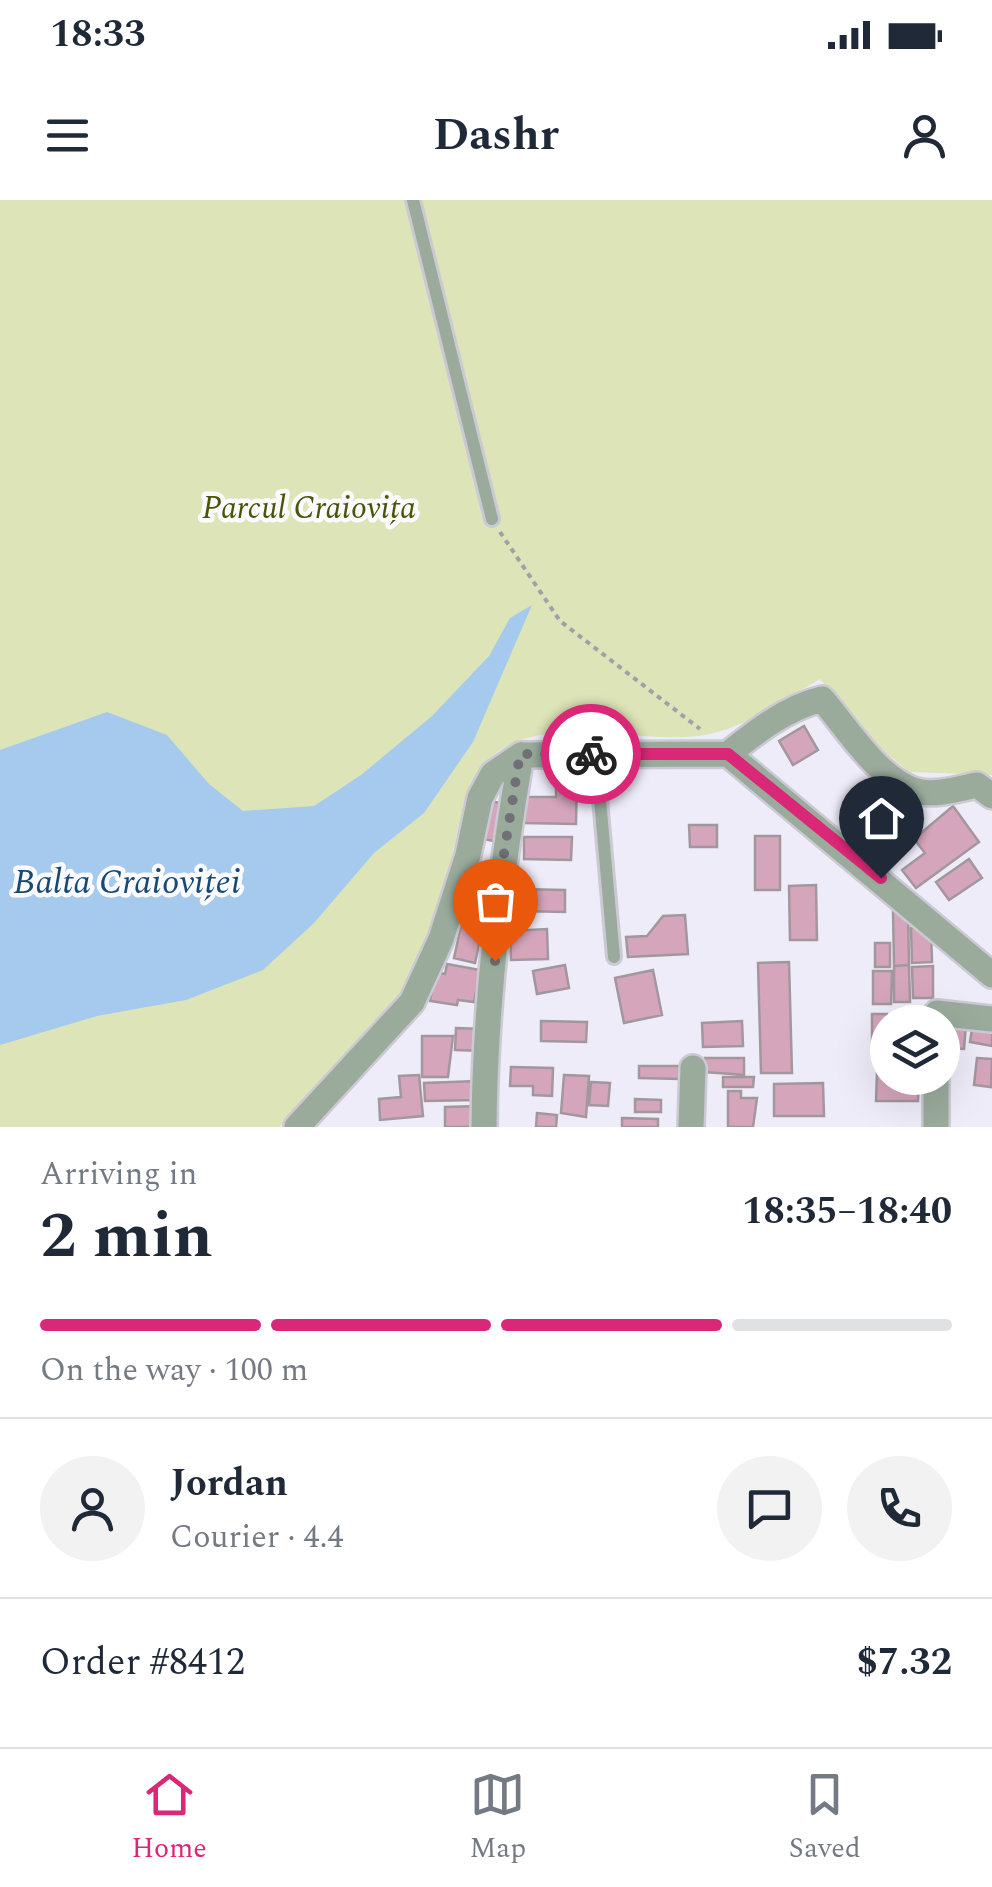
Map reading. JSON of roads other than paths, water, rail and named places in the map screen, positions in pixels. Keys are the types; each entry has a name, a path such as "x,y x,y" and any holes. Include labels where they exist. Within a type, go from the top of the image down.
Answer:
{"street":[{"path":"298,1127 412,1002 447,922 480,798 493,774 520,754 728,754 802,704 822,699 888,775 914,791 946,792 976,785 992,796"},
{"path":"484,1127 484,1066 502,866 520,754"},
{"path":"728,754 992,974"},
{"path":"960,1016 992,1019"},
{"path":"691,1127 693,1068"},
{"path":"936,1095 936,1127"}],"lane":[{"path":"412,200 492,519"},
{"path":"596,754 614,957"}],"water":[{"name":"Balta Craioviței","path":"532,605 473,742 424,813 374,853 314,923 263,970 186,1000 97,1016 0,1045 0,750 107,712 167,735 209,784 243,811 314,806 361,775 432,716 489,656 510,618"}],"park label":[{"name":"Parcul Craiovița","path":"309,508"}]}
